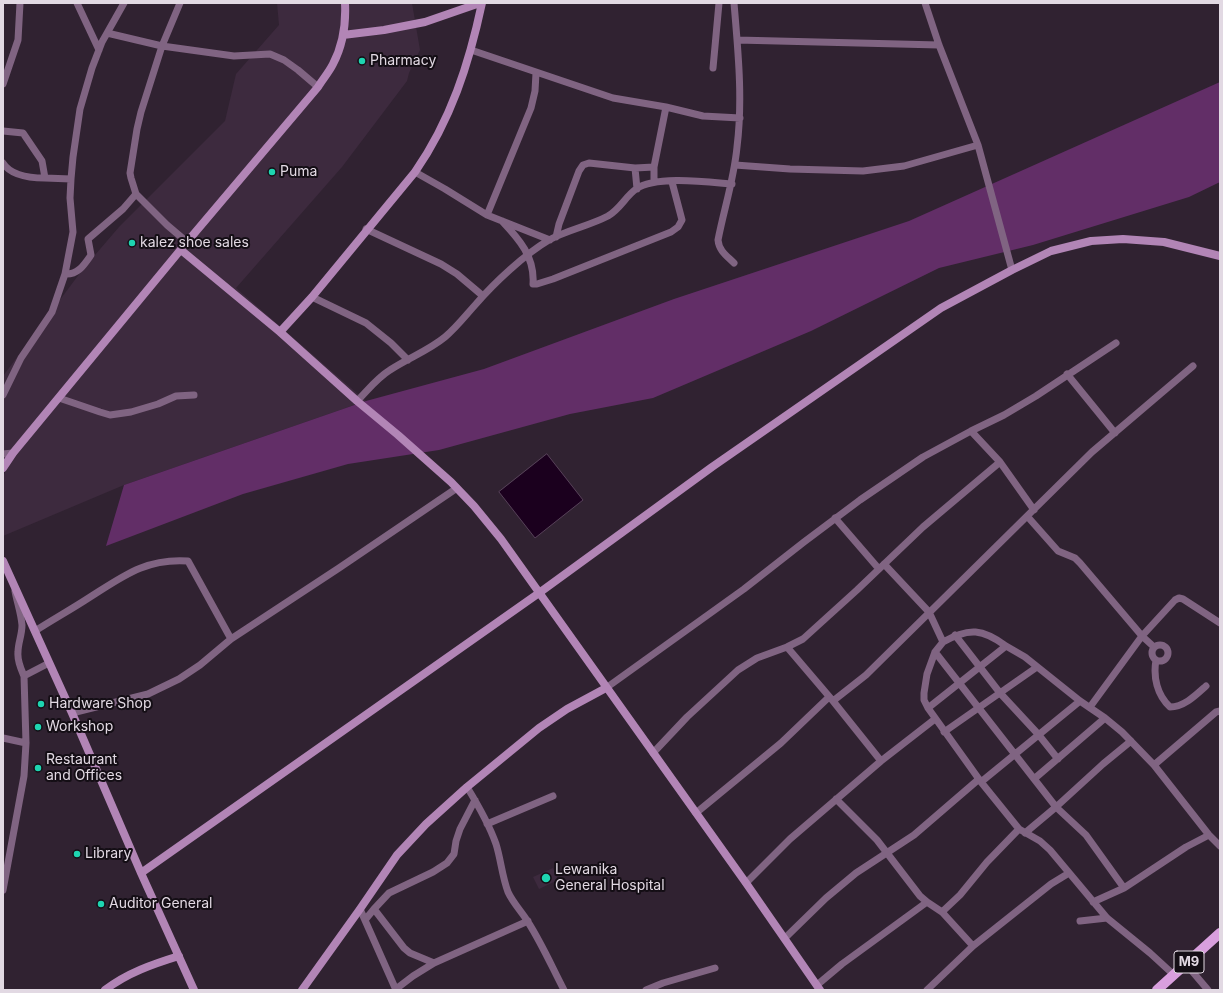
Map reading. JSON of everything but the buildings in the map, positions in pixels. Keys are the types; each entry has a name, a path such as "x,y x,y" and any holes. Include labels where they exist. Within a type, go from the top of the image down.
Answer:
{"main road":[{"name":"M9","path":"1158,990 1220,933"}],"street":[{"path":"3,84 18,40 20,3"},
{"path":"77,3 99,50"},
{"path":"3,395 21,358 52,312 65,274 73,232 70,198 71,179 80,109 99,50 124,3"},
{"path":"180,3 162,46 136,129 130,173 136,194 167,225 188,242"},
{"path":"3,468 13,453 318,87 333,64 339,51 343,35 345,3"},
{"path":"343,35 384,30 425,22 481,3"},
{"path":"280,332 312,297 366,229 415,172 426,156 445,122 471,50 481,3"},
{"path":"713,68 719,3"},
{"path":"734,3 740,118 732,184 718,240 719,247 734,263"},
{"path":"925,3 939,45 978,145 1012,270"},
{"path":"107,33 162,46 234,56 270,54 284,60 318,87"},
{"path":"737,40 939,45"},
{"path":"471,50 613,98 666,107 703,116 740,118"},
{"path":"487,214 530,108 535,90 536,73"},
{"path":"654,182 654,167 666,107"},
{"path":"3,131 23,133 42,162 45,178"},
{"path":"735,165 790,169 862,171 904,166 978,145"},
{"path":"3,163 6,167 20,175 32,178 71,179"},
{"path":"553,239 579,171 583,165 595,163 636,168 654,167"},
{"path":"636,168 637,189"},
{"path":"415,172 445,188 487,214 502,221 553,239"},
{"path":"357,401 382,376 428,349 445,337 483,296 528,255 553,239 609,215 619,208 631,194 645,184 654,182 705,181 732,184"},
{"path":"502,221 518,238 528,255 535,285 671,232 678,227 682,220 672,182"},
{"path":"65,274 75,273 81,268 90,255 88,239 123,209 136,194"},
{"path":"366,229 441,264 457,274 483,296"},
{"path":"141,873 539,593 712,467 941,308 1051,251 1091,241 1123,239 1164,242 1220,256"},
{"path":"181,250 280,332 357,401 398,434 474,506 501,539 746,883 818,987 842,964 927,902"},
{"path":"312,297 366,323 391,343 408,360"},
{"path":"302,990 401,850 426,824 467,787 539,728 567,709 606,688 744,589 835,518 923,458 971,431 1004,416 1116,342"},
{"path":"696,813 781,743 831,699 866,675 1092,452 1193,366"},
{"path":"1067,374 1115,433"},
{"path":"59,398 110,414 131,412 158,404 176,396 194,395"},
{"path":"971,431 1000,462 1034,510"},
{"path":"3,454 13,453"},
{"path":"653,753 687,717 738,670 757,658 787,647 803,639 923,527 1000,462"},
{"path":"72,713 148,694 179,679 200,665 231,639 339,568 456,488"},
{"path":"1027,516 1058,551 1075,558 1080,563 1142,636 1154,647"},
{"path":"835,518 929,612 943,642"},
{"path":"35,631 122,576 143,567 160,562 175,560 188,561 231,639"},
{"path":"3,561 72,713 141,873 194,990"},
{"path":"3,890 24,776 26,743 24,676 18,661 22,626 13,583"},
{"path":"1090,707 1142,636 1175,600 1179,598 1184,599 1220,623"},
{"path":"1174,975 1150,953 1107,918 1050,850 1040,841 1022,831 980,780 944,732 924,700 927,674 934,652 943,642 955,635 967,632 979,632 993,637 1025,657 1080,701 1105,718 1131,741 1154,765 1209,835 1220,846"},
{"path":"955,635 1000,693 1038,734 1058,759"},
{"path":"1163,644 1169,652 1166,659 1163,661 1156,660 1152,655 1154,647 1156,645 1163,644"},
{"path":"928,708 1006,646"},
{"path":"787,647 881,761"},
{"path":"934,652 1056,807 1086,835 1124,888"},
{"path":"1156,660 1155,678 1162,697 1170,707 1177,707 1194,697 1206,686"},
{"path":"24,676 49,663"},
{"path":"944,732 1037,667"},
{"path":"784,938 826,898 856,873 914,835 980,780 1014,755 1080,701"},
{"path":"1154,765 1216,712 1220,711"},
{"path":"1034,779 1105,718"},
{"path":"746,883 790,839 881,761 935,719"},
{"path":"3,738 26,743"},
{"path":"942,912 960,895 987,862 1022,831 1056,807 1103,764 1131,741"},
{"path":"467,787 475,800 495,843 501,859 503,876 509,892 516,906 528,921 540,941 564,990"},
{"path":"487,824 553,796"},
{"path":"365,920 390,893 433,872 452,858 460,829 475,800"},
{"path":"836,800 869,831 913,887 927,902 942,912 973,946"},
{"path":"1093,902 1124,888 1186,847 1209,835"},
{"path":"927,990 973,946 1051,884 1069,873"},
{"path":"360,909 396,990 413,976 434,963 528,921"},
{"path":"374,909 404,948 410,953 434,963"},
{"path":"1080,921 1107,918"},
{"path":"105,990 141,969 179,956"},
{"path":"1186,964 1208,990"},
{"path":"646,990 663,983 715,968"}],"shaded area":[{"path":"277,3 412,3 420,50 409,73 407,81 342,167 236,288 366,401 124,485 3,536 3,477 10,459 3,460 3,376 83,269 119,227 225,121 236,74 279,25"},
{"path":"1220,82 1220,182 1189,197 1033,245 939,268 811,331 653,398 570,414 439,450 348,464 243,494 106,546 124,485 366,401 484,369 674,299 909,221"},
{"path":"547,454 583,500 535,538 499,492"},
{"name":"Lewanika General Hospital","path":"553,868 558,880 539,889 533,877"}],"place":[{"name":"Pharmacy","path":"362,61"},
{"name":"Puma","path":"272,172"},
{"name":"kalez shoe sales","path":"132,243"},
{"name":"Hardware Shop","path":"41,704"},
{"name":"Workshop","path":"38,727"},
{"name":"Restaurant and Offices","path":"38,768"},
{"name":"Library","path":"77,854"},
{"name":"Lewanika General Hospital","path":"546,878"},
{"name":"Auditor General","path":"101,904"}]}
